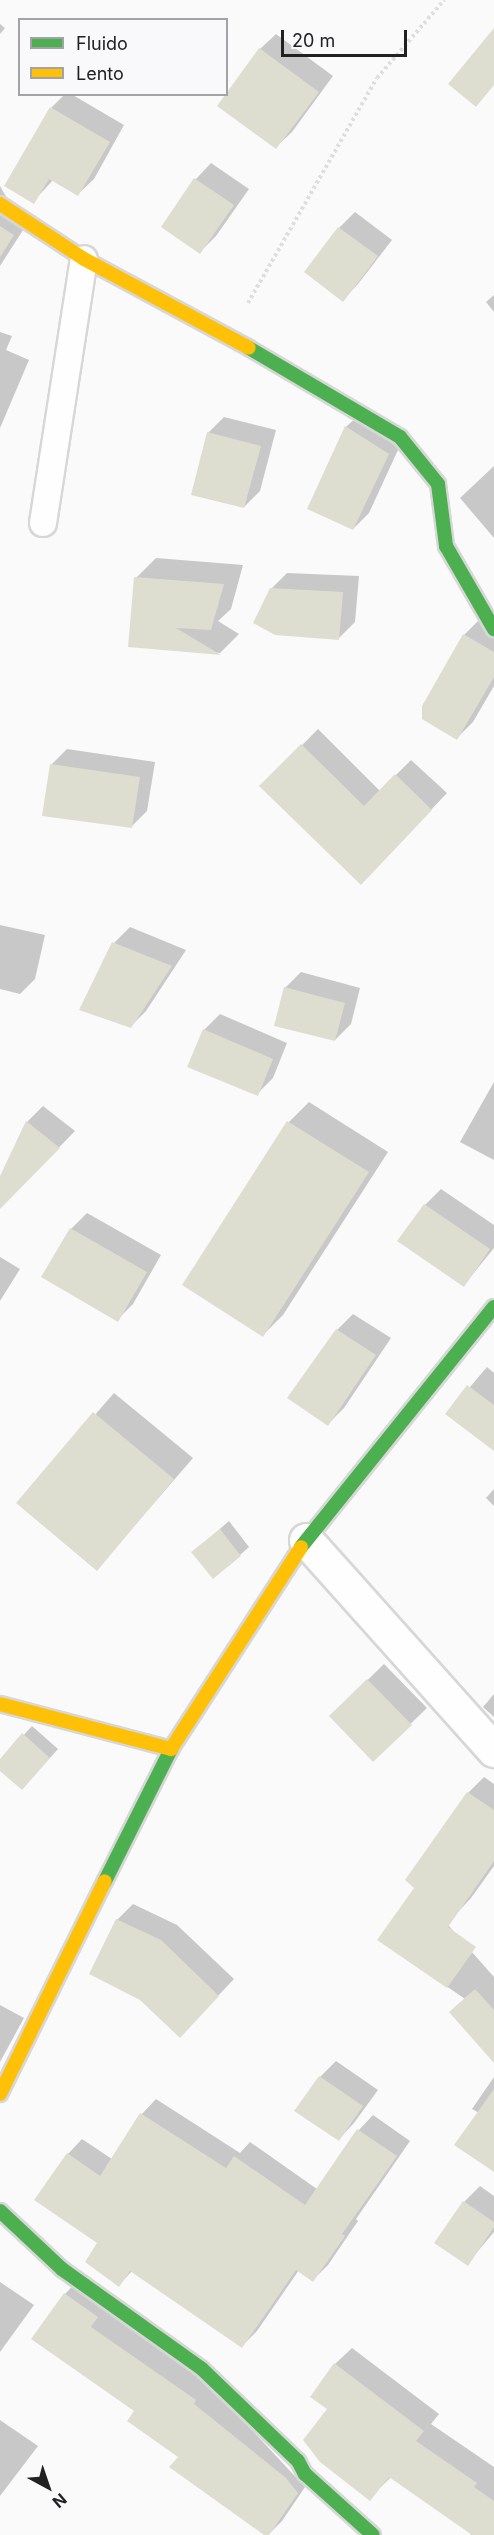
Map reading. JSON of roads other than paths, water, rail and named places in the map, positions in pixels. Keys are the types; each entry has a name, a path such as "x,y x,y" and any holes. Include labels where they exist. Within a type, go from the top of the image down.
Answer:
{"street":[{"path":"0,204 84,259 229,336 400,437 438,484 446,546 494,629"},
{"path":"0,2094 171,1749 306,1540 494,1307"},
{"path":"306,1540 494,1750"},
{"path":"0,1704 171,1749"},
{"path":"0,2211 62,2269 201,2368 298,2461 305,2474 373,2535"}],"lane":[{"path":"43,524 84,259"}]}
